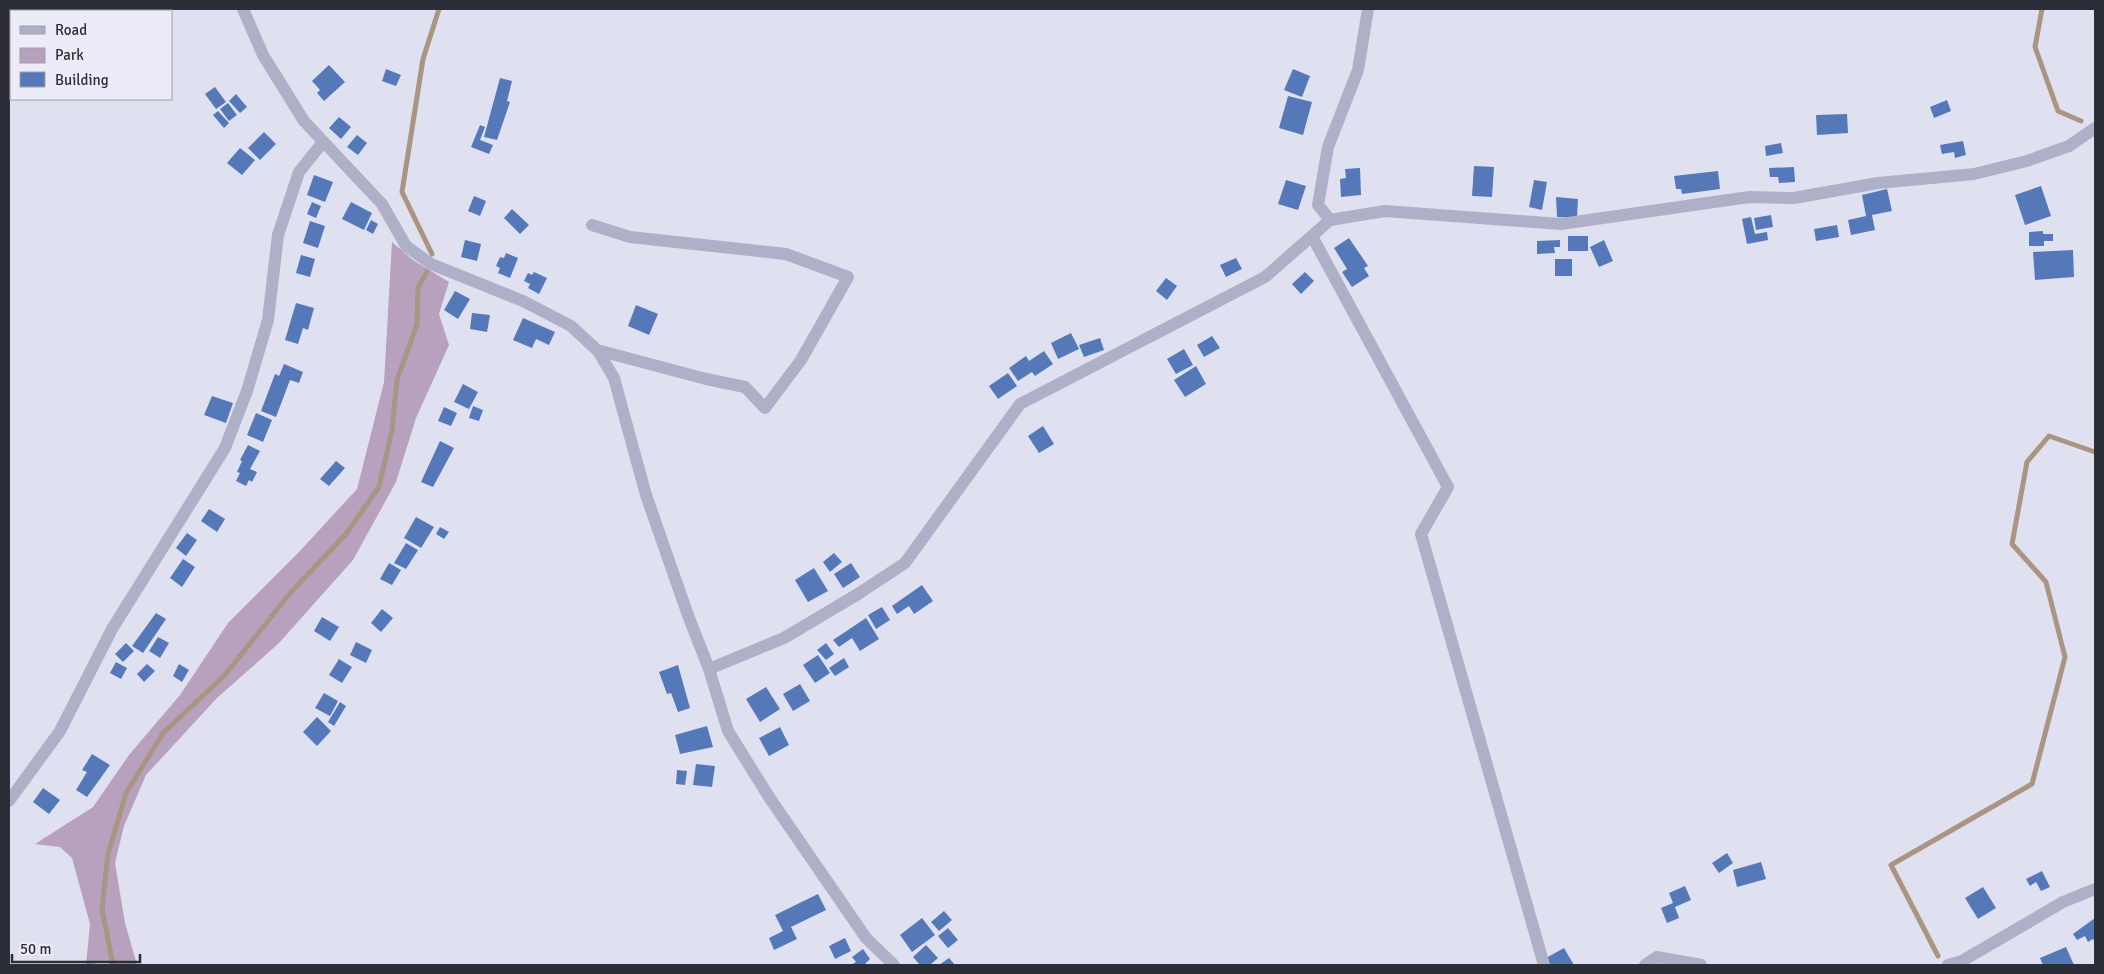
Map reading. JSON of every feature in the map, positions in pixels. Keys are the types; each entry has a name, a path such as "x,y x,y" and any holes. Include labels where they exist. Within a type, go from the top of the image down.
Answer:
{"street":[{"path":"243,9 263,55 304,121 382,204 406,246 431,264 523,301 571,326 597,350 614,378 646,496 689,618 710,669 728,731 769,797 866,938 894,965"},
{"path":"1330,220 1318,205 1328,147 1358,70 1368,9"},
{"path":"710,669 784,638 858,594 905,563 1020,404 1264,277 1313,238 1330,220 1385,211 1561,224 1749,197 1794,198 1878,183 1974,174 2027,161 2070,146 2095,128"},
{"path":"9,801 60,731 112,629 225,448 247,391 268,320 278,235 300,172 323,142"},
{"path":"592,225 630,237 786,254 848,277 802,360 765,408 745,387 706,379 597,350"},
{"path":"1313,238 1448,487 1421,534 1544,965"},
{"path":"1948,965 1962,961 2063,902 2095,889"},
{"path":"1646,965 1657,956 1702,965"}],"green space":[{"path":"392,242 413,260 449,282 439,314 449,345 416,418 396,482 353,560 279,643 217,698 146,775 124,826 115,863 125,923 137,965 110,965 108,961 86,965 90,924 72,858 60,847 35,844 93,807 129,755 180,695 228,623 299,552 357,489 384,382"}],"building":[{"path":"329,65 345,82 324,101 317,93 320,90 312,81"},
{"path":"386,69 401,75 396,86 382,81"},
{"path":"1293,69 1310,76 1302,97 1284,90"},
{"path":"500,78 512,81 507,101 510,102 497,140 484,137"},
{"path":"215,87 226,102 216,109 205,94"},
{"path":"236,94 247,107 240,113 229,101"},
{"path":"1288,96 1312,102 1303,135 1279,128"},
{"path":"1947,100 1951,111 1934,118 1930,107"},
{"path":"228,103 237,115 229,121 220,109"},
{"path":"218,111 229,123 224,128 213,115"},
{"path":"1847,114 1848,133 1817,135 1816,115"},
{"path":"339,117 351,127 341,139 329,128"},
{"path":"480,125 485,127 480,140 493,145 489,154 471,147"},
{"path":"264,132 276,144 260,160 248,148"},
{"path":"357,135 367,143 358,155 347,147"},
{"path":"1963,141 1966,155 1955,158 1954,152 1942,154 1940,145"},
{"path":"1781,143 1783,153 1766,156 1765,146"},
{"path":"240,148 255,160 242,175 227,163"},
{"path":"1474,166 1494,167 1492,197 1472,196"},
{"path":"1794,167 1795,182 1779,183 1778,177 1770,177 1769,168"},
{"path":"1360,168 1361,195 1341,197 1340,179 1346,178 1345,169"},
{"path":"1718,171 1720,189 1682,194 1681,189 1676,189 1674,176"},
{"path":"314,175 333,182 325,202 307,195"},
{"path":"1286,180 1306,186 1298,210 1278,204"},
{"path":"1534,180 1547,182 1542,210 1529,207"},
{"path":"2041,186 2051,216 2025,225 2015,195"},
{"path":"1887,189 1892,211 1872,215 1875,230 1851,235 1848,220 1866,216 1862,195"},
{"path":"474,196 486,201 480,216 468,211"},
{"path":"1556,197 1578,199 1577,218 1557,217"},
{"path":"312,202 321,206 316,218 307,214"},
{"path":"351,202 372,213 364,230 342,219"},
{"path":"512,209 529,225 520,234 504,218"},
{"path":"1771,215 1773,227 1756,230 1754,218"},
{"path":"1751,217 1755,234 1767,232 1768,240 1747,244 1742,219"},
{"path":"371,220 378,224 373,234 366,230"},
{"path":"310,221 325,226 318,248 303,243"},
{"path":"1837,225 1839,237 1816,241 1814,229"},
{"path":"2043,231 2043,234 2053,234 2053,241 2044,241 2044,246 2029,246 2029,232"},
{"path":"1568,236 1588,236 1588,251 1568,251"},
{"path":"1349,238 1368,266 1364,268 1369,276 1352,287 1342,272 1347,269 1334,248"},
{"path":"465,240 481,244 477,261 461,257"},
{"path":"1560,240 1560,247 1554,247 1555,253 1537,254 1537,241"},
{"path":"1604,240 1613,261 1599,267 1590,247"},
{"path":"2073,250 2074,277 2035,280 2033,252"},
{"path":"506,253 518,258 510,278 498,273 500,268 496,266 500,257 504,258"},
{"path":"301,255 315,259 310,277 296,273"},
{"path":"1236,258 1242,269 1226,277 1220,265"},
{"path":"1555,259 1572,259 1572,276 1555,276"},
{"path":"534,272 547,278 539,294 528,288 530,284 524,281 528,273 532,275"},
{"path":"1305,272 1314,281 1301,294 1292,284"},
{"path":"1166,278 1177,286 1167,300 1156,291"},
{"path":"455,291 470,299 458,319 444,310"},
{"path":"296,303 314,308 308,330 303,328 298,344 285,340"},
{"path":"636,305 658,314 649,335 628,326"},
{"path":"472,313 490,315 487,332 470,329"},
{"path":"523,318 555,332 549,345 536,339 532,348 513,340"},
{"path":"1071,333 1079,349 1058,359 1051,343"},
{"path":"1212,336 1220,348 1204,357 1197,345"},
{"path":"1100,338 1104,350 1084,357 1079,345"},
{"path":"1184,349 1193,365 1176,374 1167,359"},
{"path":"1044,351 1053,364 1035,376 1032,372 1018,381 1009,368 1026,356 1029,361"},
{"path":"284,364 303,372 299,383 290,380 276,417 261,411 275,374 279,376"},
{"path":"1196,366 1206,384 1185,397 1174,380"},
{"path":"1008,373 1017,386 998,399 989,386"},
{"path":"463,384 478,392 469,409 454,402"},
{"path":"212,396 233,403 226,423 204,415"},
{"path":"473,406 483,410 479,421 469,418"},
{"path":"444,407 457,413 451,426 438,421"},
{"path":"256,413 272,420 263,442 247,435"},
{"path":"1043,426 1054,444 1039,453 1028,436"},
{"path":"440,441 454,448 433,487 421,482"},
{"path":"248,445 260,451 250,469 257,472 252,482 249,480 246,486 236,481 240,473 237,472 242,461 240,460"},
{"path":"336,461 345,468 329,486 320,479"},
{"path":"209,509 225,519 217,532 201,521"},
{"path":"416,517 434,527 421,548 404,538"},
{"path":"440,527 449,532 444,539 436,534"},
{"path":"187,533 197,540 186,556 176,548"},
{"path":"406,543 418,550 406,569 394,563"},
{"path":"834,553 842,562 830,572 823,562"},
{"path":"183,559 195,567 182,587 170,578"},
{"path":"389,563 401,570 392,585 380,579"},
{"path":"851,563 860,577 843,588 834,574"},
{"path":"814,568 828,591 808,602 795,580"},
{"path":"922,585 933,601 914,614 909,606 897,614 892,606"},
{"path":"882,607 890,620 876,629 868,615"},
{"path":"382,609 393,618 381,632 371,623"},
{"path":"156,613 166,619 143,653 132,646"},
{"path":"322,617 339,627 330,641 314,631"},
{"path":"866,618 879,639 860,651 852,638 839,647 833,640"},
{"path":"158,637 169,643 160,658 149,651"},
{"path":"356,642 372,650 366,663 350,655"},
{"path":"126,643 134,651 123,662 115,654"},
{"path":"826,643 834,654 826,660 817,650"},
{"path":"818,655 830,673 815,683 803,665"},
{"path":"844,658 849,667 835,676 829,668"},
{"path":"339,659 352,667 342,683 329,675"},
{"path":"116,662 127,668 121,679 110,673"},
{"path":"147,664 155,671 144,682 137,674"},
{"path":"179,664 189,670 182,682 173,676"},
{"path":"678,665 690,708 678,712 671,693 667,694 659,672"},
{"path":"800,684 810,701 793,711 783,694"},
{"path":"766,687 780,709 760,722 746,699"},
{"path":"324,693 338,701 330,716 315,708"},
{"path":"340,702 346,706 334,726 328,722"},
{"path":"317,717 331,731 317,746 303,732"},
{"path":"707,726 713,747 680,754 675,735"},
{"path":"780,727 789,745 769,756 759,738"},
{"path":"92,754 110,765 87,797 76,790 87,772 82,770"},
{"path":"696,764 715,766 712,787 693,785"},
{"path":"677,770 687,771 685,785 676,784"},
{"path":"43,788 60,800 49,814 33,802"},
{"path":"1727,853 1733,863 1719,873 1712,863"},
{"path":"1761,862 1766,879 1737,887 1733,870"},
{"path":"2042,871 2050,887 2041,891 2036,882 2030,886 2026,879"},
{"path":"1685,886 1691,900 1675,907 1679,918 1667,923 1661,908 1673,903 1669,893"},
{"path":"1983,887 1996,908 1978,919 1965,898"},
{"path":"818,894 826,910 791,927 797,939 774,950 769,938 783,931 775,915"},
{"path":"944,911 952,920 939,931 931,922"},
{"path":"922,918 935,935 912,952 900,935"},
{"path":"2095,918 2095,942 2093,939 2088,942 2085,936 2077,940 2073,934"},
{"path":"948,928 958,940 948,948 938,936"},
{"path":"845,938 851,951 835,959 829,946"},
{"path":"926,945 938,958 930,965 920,965 913,957"},
{"path":"2066,947 2074,965 2043,965 2040,958"},
{"path":"1564,948 1574,965 1550,965 1546,958"},
{"path":"863,949 870,959 864,965 851,965 856,962 852,957"},
{"path":"949,958 955,965 939,965"}],"waterway":[{"path":"432,254 402,192 423,59 439,9"},
{"path":"2042,9 2035,47 2058,111 2081,121"},
{"path":"113,965 102,909 108,854 126,793 163,733 224,676 291,592 346,534 379,487 392,430 397,380 417,324 418,287 427,272"},
{"path":"1938,956 1891,865 2032,784 2065,657 2046,582 2012,544 2027,462 2049,436 2095,452"}]}
